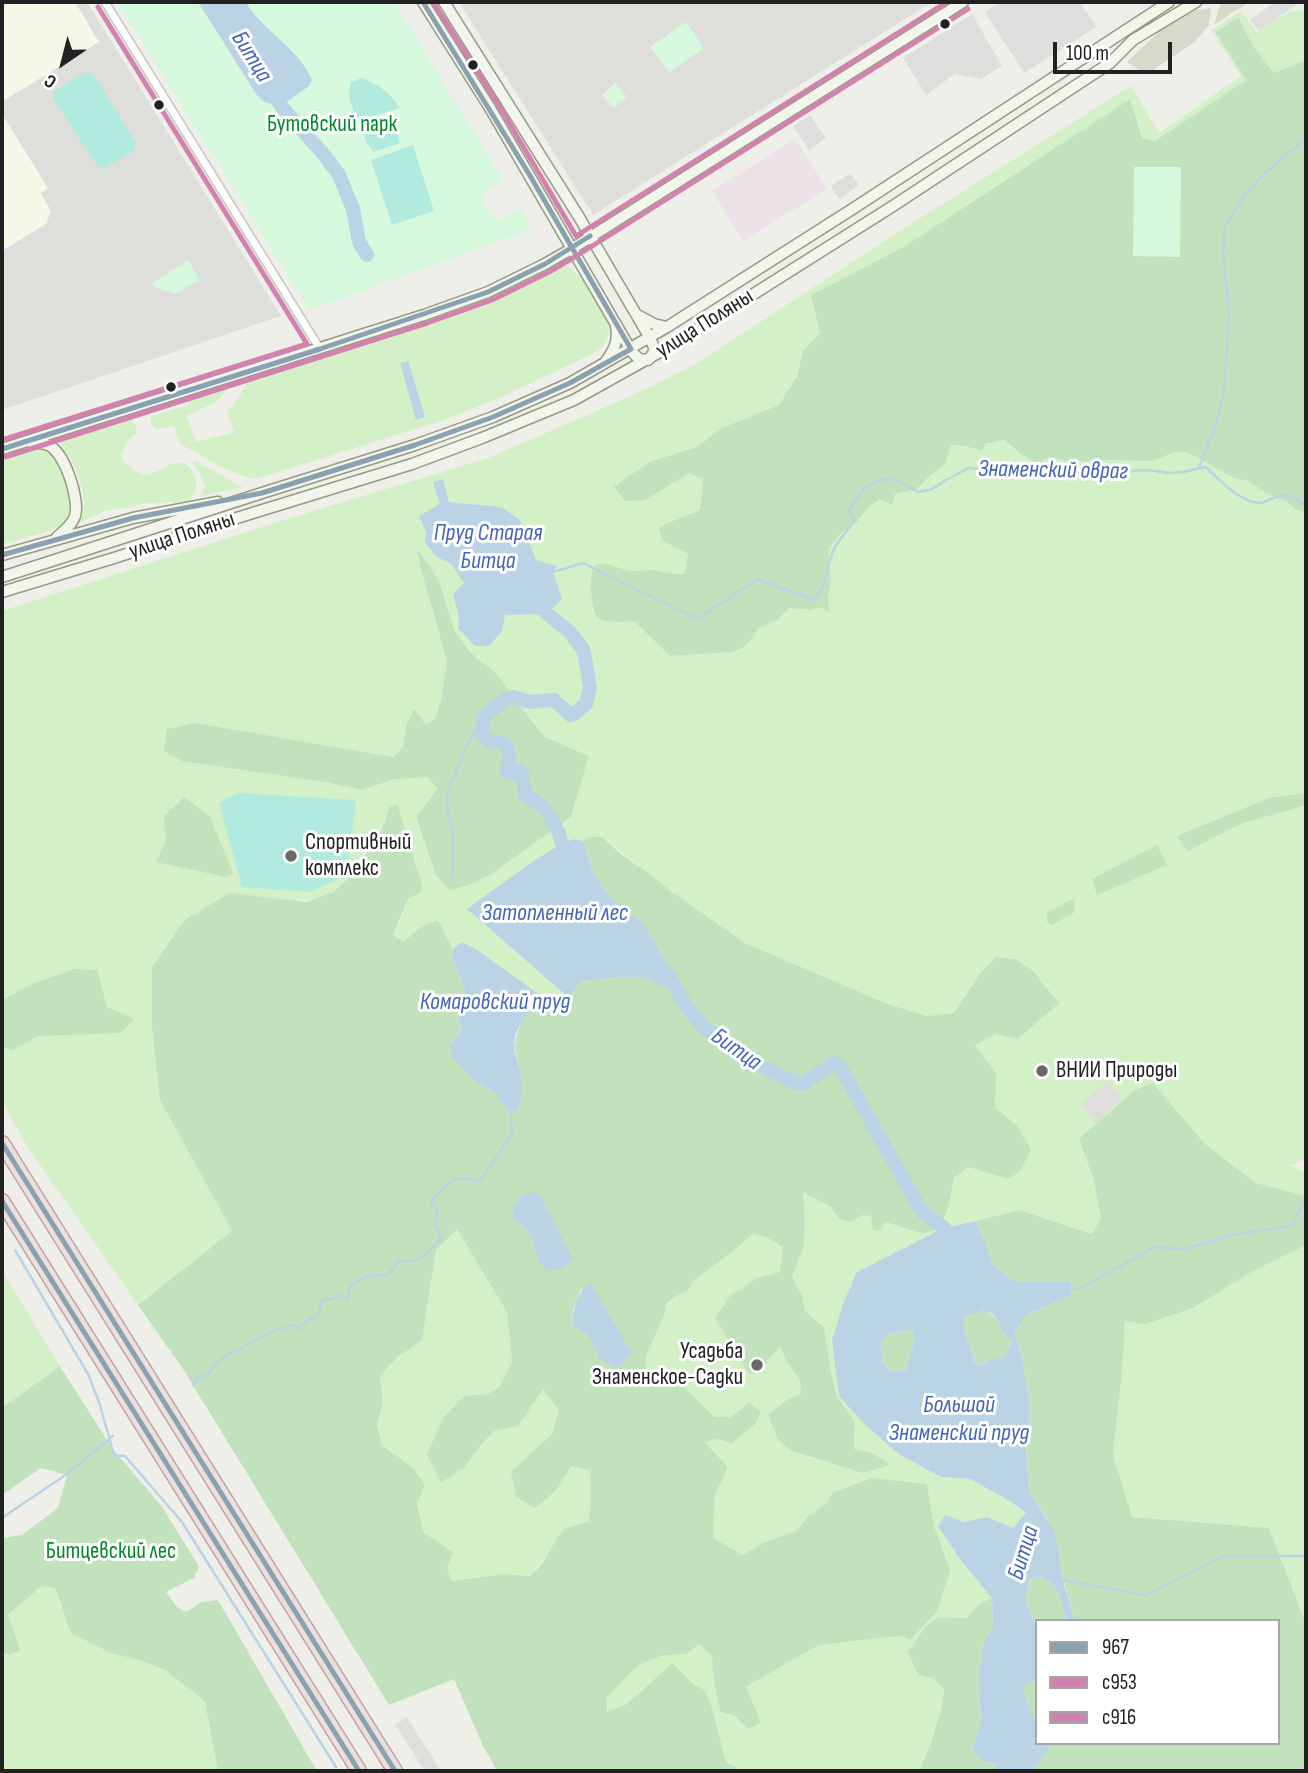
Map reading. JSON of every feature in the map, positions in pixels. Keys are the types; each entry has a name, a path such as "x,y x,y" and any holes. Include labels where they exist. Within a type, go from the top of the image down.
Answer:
{"highway":[{"path":"2,1143 395,1771"},
{"path":"2,1201 359,1771"}],"main road":[{"path":"423,2 490,108 631,349 639,359 648,360 655,350 650,338 591,237 444,2"},
{"path":"2,449 424,316 488,292 573,248 963,2"},
{"name":"улица Поляны","path":"2,578 415,445 493,417 570,383 650,338 1169,2"},
{"name":"улица Поляны","path":"5,591 424,460 574,401 648,360 926,184 1110,63 1133,40 1196,2"},
{"path":"635,314 653,324 667,327"},
{"path":"603,364 615,345 618,334 615,321"},
{"path":"22,443 48,445 54,449 65,467 74,492 76,505 72,523 48,541"},
{"path":"2,555 133,518 262,493"}],"street":[{"path":"105,2 320,349"}],"shaded area":[{"path":"2,2 87,2 281,316 2,410"},
{"path":"2,2 75,2 99,42 5,100 2,96"},
{"path":"459,2 932,2 593,215"},
{"path":"1001,2 1080,2 1096,27 1024,73 985,12"},
{"path":"1221,2 1249,2 1214,25"},
{"path":"1275,2 1301,2 1259,31 1250,20"},
{"path":"1211,8 1209,25 1195,42 1150,72 1144,73 1127,62 1160,31 1195,10"},
{"path":"972,14 1002,66 981,79 955,74 926,95 903,58"},
{"path":"85,72 93,73 136,143 132,152 103,168 98,167 53,98 54,91"},
{"path":"362,78 384,90 399,108 360,121 352,107 349,92 351,82"},
{"path":"392,114 400,143 373,152 360,124"},
{"path":"810,115 826,138 809,150 793,126"},
{"path":"4,117 48,188 41,193 51,211 46,224 2,251 2,119"},
{"path":"795,139 827,189 743,241 712,191"},
{"path":"413,145 434,211 392,225 371,160"},
{"path":"850,173 859,185 839,199 831,186"},
{"name":"Спортивный комплекс","path":"237,793 356,800 347,875 310,892 242,887 219,803"},
{"path":"1108,1081 1122,1099 1096,1123 1081,1104"},
{"path":"407,1717 441,1771 425,1771 395,1725"}],"green space":[{"name":"Бутовский парк","path":"117,2 394,2 501,176 499,183 482,194 486,207 496,221 520,208 532,228 310,310"},
{"path":"1306,8 1306,62 1300,62 1274,74 1254,47 1240,17 1215,32 1246,80 1155,141 1142,138 1130,99 905,246 811,295 820,333 803,351 797,376 779,405 722,428 697,447 649,462 645,500 690,473 703,480 700,510 668,523 663,541 688,554 685,575 651,570 630,572 603,564 593,610 596,615 611,622 635,622 670,656 732,652 742,648 759,628 776,621 789,608 810,610 820,606 830,612 829,549 840,533 857,522 868,507 880,499 917,489 945,463 951,445 982,451 986,445 1004,440 1021,454 1074,462 1148,461 1174,452 1185,452 1234,478 1249,481 1267,494 1306,513 1306,1158 1291,1166 1306,1172 1306,1196 1256,1183 1204,1143 1153,1083 1079,1139 1093,1178 1101,1218 1092,1234 1019,1210 944,1228 839,1396 862,1422 900,1455 941,1477 970,1479 1008,1500 1026,1514 1013,1528 989,1517 964,1522 945,1516 962,1562 992,1598 979,1604 967,1618 939,1617 932,1678 944,1688 942,1705 932,1741 919,1771 743,1771 726,1762 711,1704 704,1690 692,1683 672,1663 627,1704 606,1713 607,1697 637,1666 660,1656 686,1654 699,1643 712,1655 713,1673 734,1715 761,1722 745,1688 819,1645 900,1636 950,1570 934,1526 927,1484 871,1478 834,1491 827,1503 809,1515 796,1531 763,1543 743,1555 713,1538 715,1495 728,1467 703,1442 716,1439 731,1417 715,1417 683,1386 645,1379 646,1356 665,1313 664,1305 688,1291 692,1282 752,1234 766,1237 784,1247 780,1272 757,1278 762,1372 769,1358 780,1347 801,1382 801,1394 787,1400 810,1458 840,1465 872,1453 854,1449 855,1422 837,1396 824,1327 805,1311 792,1275 803,1249 805,1226 802,1191 831,1207 871,1216 873,1229 885,1222 902,1226 949,1204 954,1177 968,1167 1009,1179 1016,1124 995,1108 996,1074 974,1045 1058,1002 1032,970 1016,959 996,957 981,972 954,1013 927,1016 888,1004 745,943 672,892 602,837 589,837 583,841 575,839 561,843 467,909 570,999 555,1006 475,949 461,942 453,950 438,920 403,942 393,933 409,898 422,886 398,805 389,807 377,835 336,889 315,899 300,900 152,967 152,1027 160,1100 232,1231 138,1305 27,1146 2,1102 2,611 271,524 488,458 633,395 691,367 917,220 1131,86 1159,133 1241,76 1211,30 1241,11 1256,32 1289,12","holes":["420,566 439,581 454,630 470,652 496,673 545,737 589,756 571,817 490,875 472,884 436,875 416,817 437,788 428,777 395,779 362,790 325,782 195,723 394,757 403,746 406,726 414,710 426,725 436,717 441,700 447,661"]},
{"path":"1239,17 1254,47 1274,73 1306,62 1306,513 1267,494 1249,481 1234,478 1185,452 1174,452 1148,461 1074,462 1048,458 1038,464 1004,440 986,444 982,451 951,445 946,463 917,489 895,494 892,505 880,499 868,507 857,522 840,534 829,549 830,613 820,607 810,610 789,608 776,621 759,628 742,648 732,652 670,656 635,622 611,622 598,618 591,592 593,569 598,564 629,571 653,570 685,574 688,554 663,541 659,528 700,510 703,480 690,473 645,500 625,501 614,487 649,462 697,447 722,428 779,405 797,376 803,351 820,333 811,295 905,246 1130,99 1142,138 1155,141 1246,80 1215,32"},
{"path":"686,22 704,48 669,73 650,47"},
{"path":"615,83 627,97 614,108 602,95"},
{"path":"1134,167 1181,167 1180,257 1133,256"},
{"path":"188,260 200,280 175,294 151,284"},
{"path":"567,266 583,279 610,323 609,335 604,345 598,351 506,395 444,420 256,479 227,470 180,444 174,426 156,429 152,426 150,416 188,405 187,398 232,384 216,402 186,416 196,442 231,433 234,431 227,412 240,396 248,379 447,316 552,269"},
{"path":"129,419 134,423 136,434 127,441 121,456 123,461 136,472 146,475 174,463 184,464 196,479 194,494 187,502 149,503 105,511 79,523 83,492 72,461 63,449 61,441"},
{"path":"40,447 52,452 61,470 69,492 69,513 65,521 56,528 2,544 2,457"},
{"path":"195,461 243,487 200,496 205,486 199,471 192,463"},
{"path":"418,550 439,581 454,630 470,652 496,673 545,737 589,756 571,817 490,875 472,884 450,890 436,875 416,817 437,789 428,777 395,779 362,790 182,761 164,751 167,729 195,723 394,757 403,746 406,726 414,709 426,725 436,717 447,661 420,566"},
{"path":"1306,793 1306,807 1240,824 1188,851 1177,836 1269,798"},
{"path":"184,797 210,817 233,873 226,877 156,862 166,841 164,816"},
{"path":"398,805 422,886 420,893 409,898 393,934 403,942 438,920 453,950 452,957 465,990 459,1014 462,1029 450,1046 451,1055 477,1083 495,1092 506,1109 516,1112 519,1067 514,1045 521,1023 533,1006 548,1011 570,999 582,981 648,978 666,963 644,923 624,911 607,893 593,872 583,841 589,837 602,837 672,892 745,943 888,1004 927,1016 954,1013 981,972 996,957 1016,959 1032,970 1059,1003 1018,1039 996,1034 975,1045 996,1074 995,1108 1016,1124 1031,1150 1020,1171 1009,1179 968,1167 954,1178 947,1212 939,1226 924,1233 885,1222 879,1231 873,1229 871,1216 862,1215 850,1222 839,1219 831,1207 803,1192 803,1249 792,1276 802,1295 805,1311 824,1327 837,1396 855,1422 854,1449 872,1453 890,1465 863,1473 792,1451 778,1439 768,1415 787,1400 801,1394 800,1381 780,1347 769,1358 762,1372 749,1374 715,1318 730,1296 757,1278 780,1272 783,1247 766,1237 752,1234 692,1282 688,1291 665,1305 665,1313 646,1356 645,1379 683,1386 715,1417 731,1417 749,1403 761,1412 755,1424 732,1443 716,1439 704,1442 728,1467 715,1495 713,1538 743,1555 763,1543 796,1531 809,1515 827,1503 833,1492 871,1478 927,1484 934,1526 950,1570 937,1611 910,1640 900,1636 819,1645 746,1687 761,1722 749,1729 734,1715 720,1712 712,1656 699,1644 686,1654 660,1656 637,1666 607,1697 607,1712 627,1704 672,1663 692,1683 704,1690 711,1704 726,1762 743,1771 497,1771 454,1679 389,1705 183,1369 138,1305 232,1231 160,1100 152,1027 152,967 185,920 230,893 307,902 333,892 346,880 376,840 389,807","holes":["526,1227 563,1268 537,1259 534,1243","457,1229 507,1312 512,1362 500,1386 488,1394 464,1396 443,1418 427,1455 441,1482 463,1469 494,1431 518,1426 543,1389 559,1410 552,1434 511,1472 516,1497 535,1508 554,1492 572,1466 590,1471 591,1501 588,1522 563,1529 541,1565 530,1576 504,1574 451,1581 447,1568 453,1552 423,1532 417,1503 425,1485 413,1468 382,1445 377,1425 383,1404 380,1376 398,1357 422,1340 436,1250","582,1288 600,1359 588,1335 572,1324 573,1309"]},
{"path":"1157,845 1167,865 1097,895 1092,879"},
{"path":"1074,898 1075,912 1052,925 1047,922 1047,913"},
{"path":"75,969 97,970 107,1007 134,1019 121,1033 38,1036 13,1050 2,1047 2,1000 32,984"},
{"path":"1153,1083 1204,1143 1256,1183 1306,1196 1306,1245 1251,1272 1193,1308 1145,1324 1125,1321 1113,1454 1132,1517 1269,1528 1306,1624 1306,1771 1033,1771 1052,1745 1280,1745 1280,1619 1074,1619 1047,1519 1029,1491 1026,1449 1030,1407 1015,1332 1027,1314 1072,1295 1071,1282 1016,1282 993,1266 975,1221 1019,1210 1092,1234 1101,1218 1093,1178 1079,1139 1135,1090"},
{"path":"457,1228 507,1312 512,1362 500,1386 488,1394 464,1396 479,1447 494,1431 518,1426 543,1389 559,1409 552,1434 536,1451 554,1492 572,1466 590,1471 591,1501 588,1522 551,1550 530,1576 504,1574 450,1581 447,1568 453,1552 423,1532 413,1468 382,1445 377,1425 383,1404 380,1376 398,1357 422,1340 436,1250"},
{"path":"1306,1245 1306,1624 1269,1528 1132,1517 1113,1454 1125,1321 1251,1272"},
{"path":"2,1271 60,1366 2,1408"},
{"path":"982,1308 998,1320 1000,1328 1012,1342 1005,1357 991,1359 982,1365 973,1363 973,1354 962,1330 965,1316"},
{"path":"912,1330 913,1342 907,1370 891,1372 881,1359 882,1338"},
{"name":"Битцевский лес","path":"60,1366 112,1448 163,1508 199,1567 194,1578 166,1592 177,1607 187,1612 201,1602 218,1600 317,1771 218,1771 205,1702 165,1670 111,1653 71,1633 55,1588 42,1586 8,1615 20,1650 10,1655 2,1652 2,1538 22,1535 58,1508 67,1475 41,1468 2,1495 2,1408"},
{"path":"1040,1576 1056,1588 1065,1619 1035,1619 1035,1623 1025,1598 1030,1579"},
{"path":"42,1586 55,1588 60,1605 139,1660 165,1670 205,1702 218,1771 2,1771 2,1652 10,1655 20,1650 8,1616"},
{"path":"992,1598 993,1626 984,1643 978,1678 981,1720 972,1751 984,1762 1007,1764 1007,1771 919,1771 932,1741 944,1689 932,1678 918,1675 908,1652 926,1626 939,1617 967,1618 979,1604"},
{"path":"1031,1681 1035,1682 1035,1719 1033,1719 1023,1691"}],"water":[{"path":"198,2 246,2 253,13 299,59 312,80 309,86 281,106 264,102"},
{"path":"408,361 425,417 416,420 400,363"},
{"name":"Пруд Старая Битца","path":"443,479 449,502 501,507 520,520 536,560 557,566 553,572 562,599 547,614 505,615 502,631 489,646 475,646 458,628 459,616 453,594 464,583 451,564 437,557 425,543 426,532 419,516 440,504 433,482"},
{"name":"Затопленный лес","path":"575,839 583,841 593,872 607,893 624,911 644,923 666,963 678,974 661,987 648,978 582,981 570,999 467,909 532,862 562,843"},
{"name":"Комаровский пруд","path":"461,942 476,949 555,1006 548,1011 533,1006 515,1036 514,1048 522,1088 521,1101 516,1112 506,1109 495,1092 477,1083 451,1056 450,1046 462,1029 459,1014 465,990 452,957 453,950"},
{"path":"538,1192 573,1259 563,1268 548,1272 537,1259 534,1243 526,1227 513,1220 513,1205 525,1193"},
{"name":"Большой Знаменский пруд","path":"975,1221 993,1266 1016,1282 1071,1282 1072,1295 1027,1314 1015,1332 1030,1407 1026,1449 1029,1491 1055,1533 1063,1580 1074,1619 1065,1619 1061,1599 1052,1584 1040,1576 1030,1579 1025,1598 1035,1623 1035,1682 1031,1681 1023,1691 1035,1718 1035,1745 1052,1745 1033,1771 1007,1771 1006,1764 984,1762 972,1751 981,1720 978,1678 984,1643 993,1626 992,1598 962,1562 938,1526 945,1515 964,1522 988,1517 1013,1528 1026,1513 970,1479 941,1477 900,1455 862,1422 839,1396 832,1340 857,1272 944,1228","holes":["982,1308 985,1313 990,1312 998,1320 1000,1328 1012,1342 1005,1357 991,1359 982,1365 973,1363 973,1354 963,1330 965,1316 975,1314","912,1330 913,1347 907,1370 891,1372 881,1360 884,1354 881,1349 882,1339 888,1334"]},
{"path":"590,1282 632,1354 617,1368 600,1359 588,1335 572,1325 576,1301"}],"waterway":[{"name":"Битца","path":"271,90 281,106 339,175 353,209 359,242 367,255"},
{"path":"1199,468 1216,424 1224,392 1229,313 1223,251 1225,227 1245,194 1265,173 1306,140"},
{"name":"Знаменский овраг","path":"550,573 583,563 697,619 758,579 813,600 824,582 834,549 854,521 849,510 863,490 873,483 889,478 918,492 932,489 969,468 1011,474 1028,470 1063,469 1077,473 1149,470 1169,473 1206,467 1231,490 1253,502 1261,503 1288,496 1306,506"},
{"name":"Битца","path":"535,599 547,614 570,632 584,651 590,688 586,704 570,715 554,700 530,702 513,697 506,699 483,719 482,734 490,742 503,743 506,746 509,754 507,771 513,774 519,770 522,773 525,795 549,814 571,857"},
{"path":"450,881 453,869 453,831 448,816 447,794 474,733 482,728"},
{"name":"Битца","path":"659,965 705,1029 727,1042 750,1065 760,1065 795,1083 804,1083 834,1063 839,1065 922,1212 944,1228 944,1244"},
{"path":"193,1385 197,1378 208,1374 230,1353 271,1332 292,1325 299,1329 321,1311 322,1300 333,1299 338,1295 347,1300 349,1289 357,1281 376,1275 387,1276 399,1261 415,1261 424,1256 441,1238 435,1223 438,1210 431,1203 432,1200 454,1179 471,1179 477,1182 481,1179 512,1134 510,1109"},
{"path":"1070,1289 1081,1288 1155,1247 1184,1249 1236,1234 1292,1226 1306,1198"},
{"path":"15,1250 88,1374 114,1455 125,1456 182,1522 336,1767"},
{"path":"2,1518 67,1474 113,1436"},
{"path":"1063,1580 1145,1595 1223,1556 1306,1556"},
{"name":"Битца","path":"1001,1771 1007,1764 1007,1746"}],"transit line":[{"name":"967","path":"2,555 133,518 262,493 415,445 493,417 570,383 631,349 529,174 423,2"},
{"name":"с916","path":"433,2 498,104 576,236 947,2"},
{"path":"2,440 307,344 98,7"},
{"name":"с953","path":"5,457 492,300 578,255 968,9"},
{"name":"967","path":"2,449 320,349 488,292 545,264 590,236"},
{"name":"967","path":"2,1143 395,1771"},
{"name":"967","path":"2,1201 359,1771"}],"place":[{"name":"Спортивный комплекс","path":"291,856"},
{"name":"ВНИИ Природы","path":"1042,1071"},
{"name":"Усадьба Знаменское-Садки","path":"757,1365"}]}
